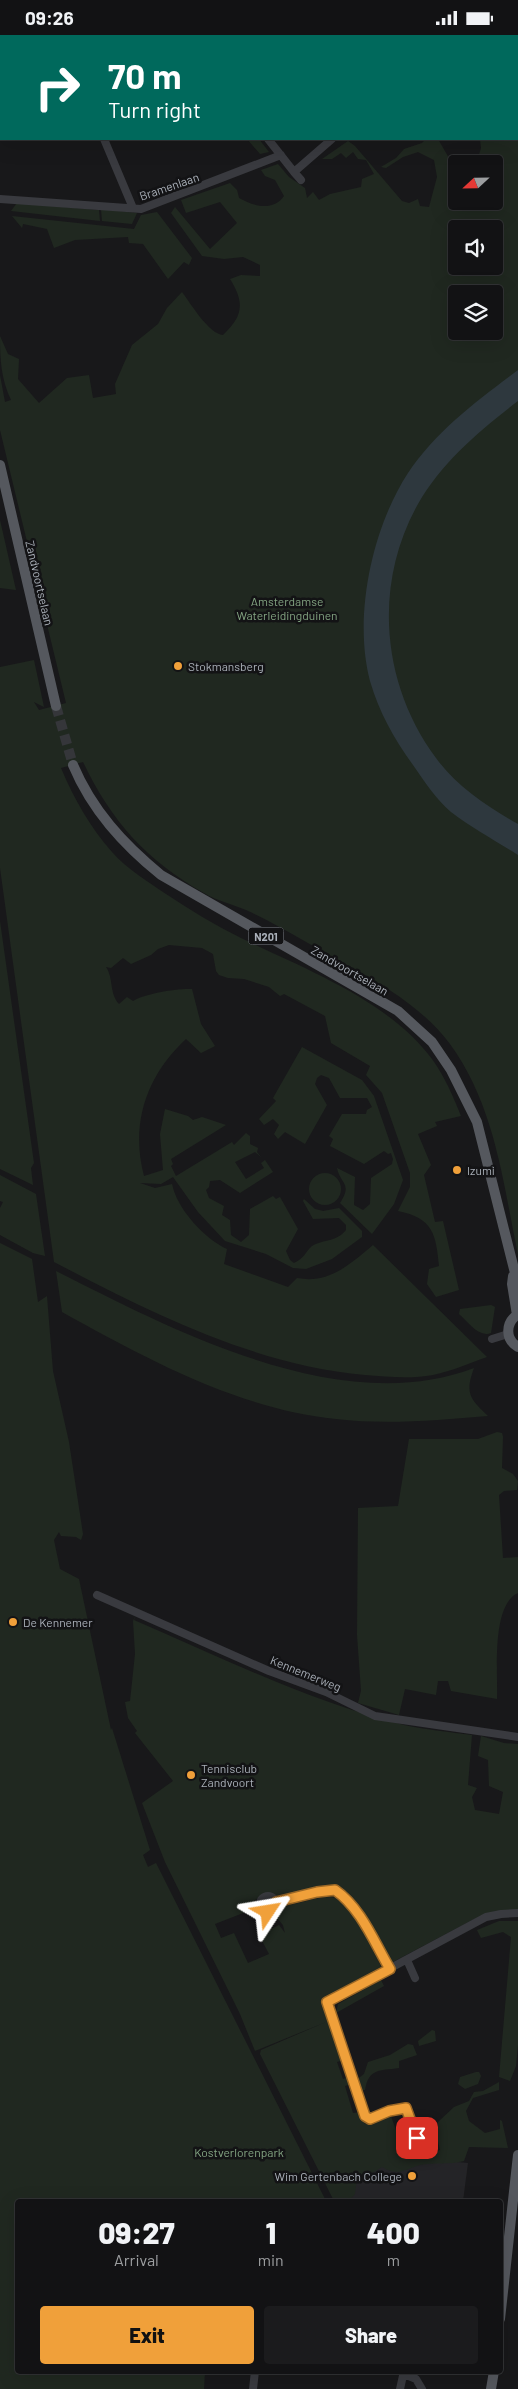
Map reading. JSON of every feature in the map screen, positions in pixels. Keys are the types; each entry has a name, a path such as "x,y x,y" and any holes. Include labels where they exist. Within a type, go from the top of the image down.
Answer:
{"main road":[{"name":"Zandvoortselaan","path":"0,465 56,706"},
{"name":"Zandvoortselaan","path":"73,765 89,798 102,816 129,847 161,875 398,1011 432,1041 451,1070 477,1122 499,1203 518,1285"},
{"name":"Zandvoortselaan","path":"514,1272 512,1284 517,1315"},
{"name":"N201","path":"508,1334 508,1325 517,1315"},
{"path":"508,1334 510,1340 518,1347"},
{"path":"503,2292 518,2155"},
{"path":"491,2389 494,2374"}],"street":[{"path":"104,140 133,208"},
{"path":"269,140 301,180"},
{"path":"294,172 331,140"},
{"name":"Bramenlaan","path":"0,199 141,209 281,155"},
{"path":"492,1339 508,1334"},
{"name":"Kennemerweg","path":"96,1595 269,1671 326,1692 376,1716 518,1737"},
{"path":"276,1902 317,1892 335,1890 345,1897 357,1913 390,1969"},
{"path":"421,2137 417,2138 406,2108 389,2111 370,2119 365,2116 327,2002 486,1917 518,1913"},
{"path":"407,1960 416,1978"},
{"path":"253,2389 255,2374"},
{"path":"400,2389 404,2374"},
{"path":"406,2374 416,2379 422,2389"}],"shaded area":[{"path":"518,370 518,401 490,423 450,461 438,474 418,504 404,535 394,567 389,600 394,666 404,698 418,729 436,758 453,778 484,803 518,824 518,855 451,812 431,790 406,755 388,725 370,681 365,656 364,629 369,574 376,546 384,520 395,495 408,473 431,443 458,417"},
{"name":"Wim Gertenbach College","path":"403,2157 468,2163 463,2199 335,2199 329,2188"}],"green space":[{"path":"248,140 260,140 269,152 260,154"},
{"name":"Amsterdamse Waterleidingduinen","path":"425,140 439,140 448,156 448,210 503,210 503,155 479,155 481,148 480,140 518,140 518,1255 502,1173 478,1093 465,1068 440,1031 404,1000 363,974 272,923 246,910 209,896 184,881 148,853 133,838 106,803 83,762 61,768 71,791 90,823 112,852 131,869 212,923 318,974 369,1003 414,1038 441,1073 461,1116 435,1122 437,1126 418,1134 431,1165 424,1175 435,1222 443,1221 459,1290 436,1297 427,1284 429,1269 439,1266 436,1245 431,1229 419,1218 398,1211 410,1187 410,1173 382,1093 366,1075 370,1066 331,1043 325,1016 284,994 280,996 269,987 244,979 228,978 219,975 216,971 213,954 202,948 169,945 131,964 123,958 111,968 106,967 114,995 119,1004 127,997 133,1001 161,992 192,989 201,1024 215,1046 201,1053 186,1039 172,1053 152,1084 145,1101 139,1137 144,1176 163,1170 160,1134 165,1109 188,1116 193,1120 202,1117 226,1125 171,1159 173,1164 171,1166 176,1176 232,1142 234,1145 246,1133 250,1136 250,1144 258,1148 257,1152 261,1157 255,1152 235,1162 246,1179 264,1168 261,1163 265,1160 273,1172 240,1193 220,1180 210,1181 209,1187 206,1190 209,1198 224,1206 222,1215 230,1220 231,1235 241,1242 249,1235 250,1209 273,1196 276,1199 280,1197 298,1229 286,1251 290,1260 294,1263 303,1257 312,1246 339,1237 346,1230 346,1225 339,1218 313,1219 303,1201 304,1199 315,1209 323,1211 339,1208 362,1231 362,1237 332,1259 306,1269 293,1268 266,1254 225,1241 198,1212 173,1177 161,1184 140,1183 155,1188 172,1184 175,1194 193,1222 201,1231 227,1249 224,1264 288,1287 297,1278 319,1278 338,1271 373,1245 487,1357 433,1375 399,1377 365,1375 283,1360 205,1334 128,1300 54,1262 0,868 0,667 34,660 44,707 34,702 39,710 66,703 0,430 0,375 5,402 11,400 5,385 2,369 0,336 8,354 19,359 18,379 39,403 67,378 89,375 93,398 116,394 115,384 132,345 158,324 167,308 182,292 206,324 212,330 223,335 235,322 240,309 238,295 230,279 241,275 260,276 260,265 243,257 224,259 202,256 171,213 175,207 210,249 237,223 220,202 186,213 181,200 230,183 237,190 239,198 256,205 269,206 284,196 275,180 265,176 261,170 278,164 289,177 305,188 307,198 313,192 319,200 330,194 361,187 362,179 374,174 366,160 358,159 353,152 346,158 341,153 332,159 322,159 348,141 355,146 402,201 409,203 418,199 420,206 429,207 437,177 434,160 418,152 403,157 386,168 381,167 396,158 404,149 422,143"},
{"path":"17,203 99,210 100,221 11,211"},
{"path":"101,209 137,213 132,224 102,221"},
{"path":"157,212 192,258 189,265 184,262 168,279 143,244 129,243 128,237 75,240 54,248 47,229 23,224 22,228 12,216 134,229 141,215"},
{"path":"0,520 16,590 0,588"},
{"path":"0,921 34,1163 31,1168 33,1185 0,1169"},
{"path":"302,1047 362,1080 374,1096 403,1180 394,1204 372,1234 340,1203 346,1187 337,1168 355,1177 354,1205 363,1210 370,1204 371,1178 392,1164 391,1153 388,1154 384,1151 364,1164 330,1146 333,1139 329,1136 342,1114 366,1114 367,1110 372,1107 367,1098 340,1098 329,1078 321,1075 317,1078 315,1084 327,1105 305,1144 285,1132 278,1139 274,1134 279,1125 273,1119 264,1125 259,1119 276,1101 273,1098"},
{"path":"325,1173 331,1174 336,1178 340,1183 340,1195 336,1200 331,1204 325,1205 319,1204 314,1200 310,1195 309,1189 310,1183 314,1178 319,1174"},
{"path":"0,1175 36,1194 45,1256 33,1253 0,1235 0,1208 3,1202 0,1201"},
{"name":"Kostverlorenpark","path":"0,1243 32,1259 38,1302 47,1296 53,1371 69,1442 83,1534 81,1540 76,1537 61,1536 59,1532 54,1540 60,1569 79,1579 111,1730 112,1728 150,1850 143,1855 148,1867 156,1863 325,2199 15,2199 15,2374 205,2374 204,2389 0,2389"},
{"path":"56,1271 152,1318 205,1341 259,1361 314,1375 369,1383 423,1381 474,1368 469,1389 473,1399 488,1416 374,1422 336,1419 264,1405 229,1393 160,1364 62,1312"},
{"path":"491,1305 495,1307 491,1333 487,1334 478,1331 459,1314 460,1309"},
{"path":"497,1432 502,1433 503,1437 502,1468 513,1474 518,1481 517,1490 504,1491 499,1495 503,1558 518,1557 518,1593 509,1600 503,1611 500,1625 497,1657 497,1699 451,1691 448,1681 438,1681 436,1695 405,1689 399,1715 358,1703 361,1691 357,1635 358,1508 398,1506 409,1439 478,1439"},
{"path":"135,1616 134,1620 267,1678 335,1704 404,1725 472,1735 468,1785 477,1788 472,1797 475,1810 499,1814 503,1792 489,1786 488,1760 478,1756 481,1736 504,1743 518,1744 518,1911 496,1911 480,1916 389,1964 372,1935 336,1891 277,1899 272,1894 263,1895 255,1900 256,1908 215,1924 221,1938 234,1933 248,1963 269,1954 259,1935 279,1925 285,1933 283,1925 273,1914 279,1912 280,1906 324,1897 337,1899 353,1915 382,1968 321,2001 343,2060 337,2062 343,2079 349,2077 351,2084 345,2086 353,2113 361,2112 365,2124 391,2116 403,2150 406,2149 404,2144 414,2140 421,2142 426,2154 440,2150 437,2137 438,2122 454,2107 469,2101 474,2092 483,2091 499,2082 499,2090 473,2098 466,2111 469,2121 485,2133 500,2129 500,2120 502,2121 508,2148 469,2147 464,2161 420,2165 398,2172 382,2167 366,2177 357,2178 355,2194 351,2199 333,2199 260,2054 261,2050 326,2022 255,2051 240,2014 165,1862 142,1803 173,1781 135,1733 137,1731 128,1718 125,1702 130,1701 135,1654 133,1621"},
{"path":"499,1921 518,1921 518,2045 516,2066 510,2081 499,2077 511,1937 503,1932 481,1938 477,1930"},
{"path":"381,1980 384,1986 336,2013 338,2004"},
{"path":"432,2030 435,2031 436,2041 419,2046 418,2041"},
{"path":"408,2044 413,2045 417,2055 399,2061 399,2068 381,2070 372,2074 365,2090 360,2091 356,2080 364,2074 368,2062 390,2055"},
{"path":"479,2072 481,2076 478,2084 465,2089 458,2084 460,2077"}],"tunnel":[{"path":"56,706 73,765"}],"place":[{"name":"Stokmansberg","path":"178,666"},
{"name":"Izumi","path":"457,1170"},
{"name":"De Kennemer","path":"13,1622"},
{"name":"Tennisclub Zandvoort","path":"191,1775"},
{"name":"Wim Gertenbach College","path":"412,2176"}],"route":[{"path":"268,1912 275,1907 276,1902 317,1892 335,1890 345,1897 357,1913 390,1969 327,2002 365,2116 370,2119 389,2111 406,2108 417,2138"}]}
